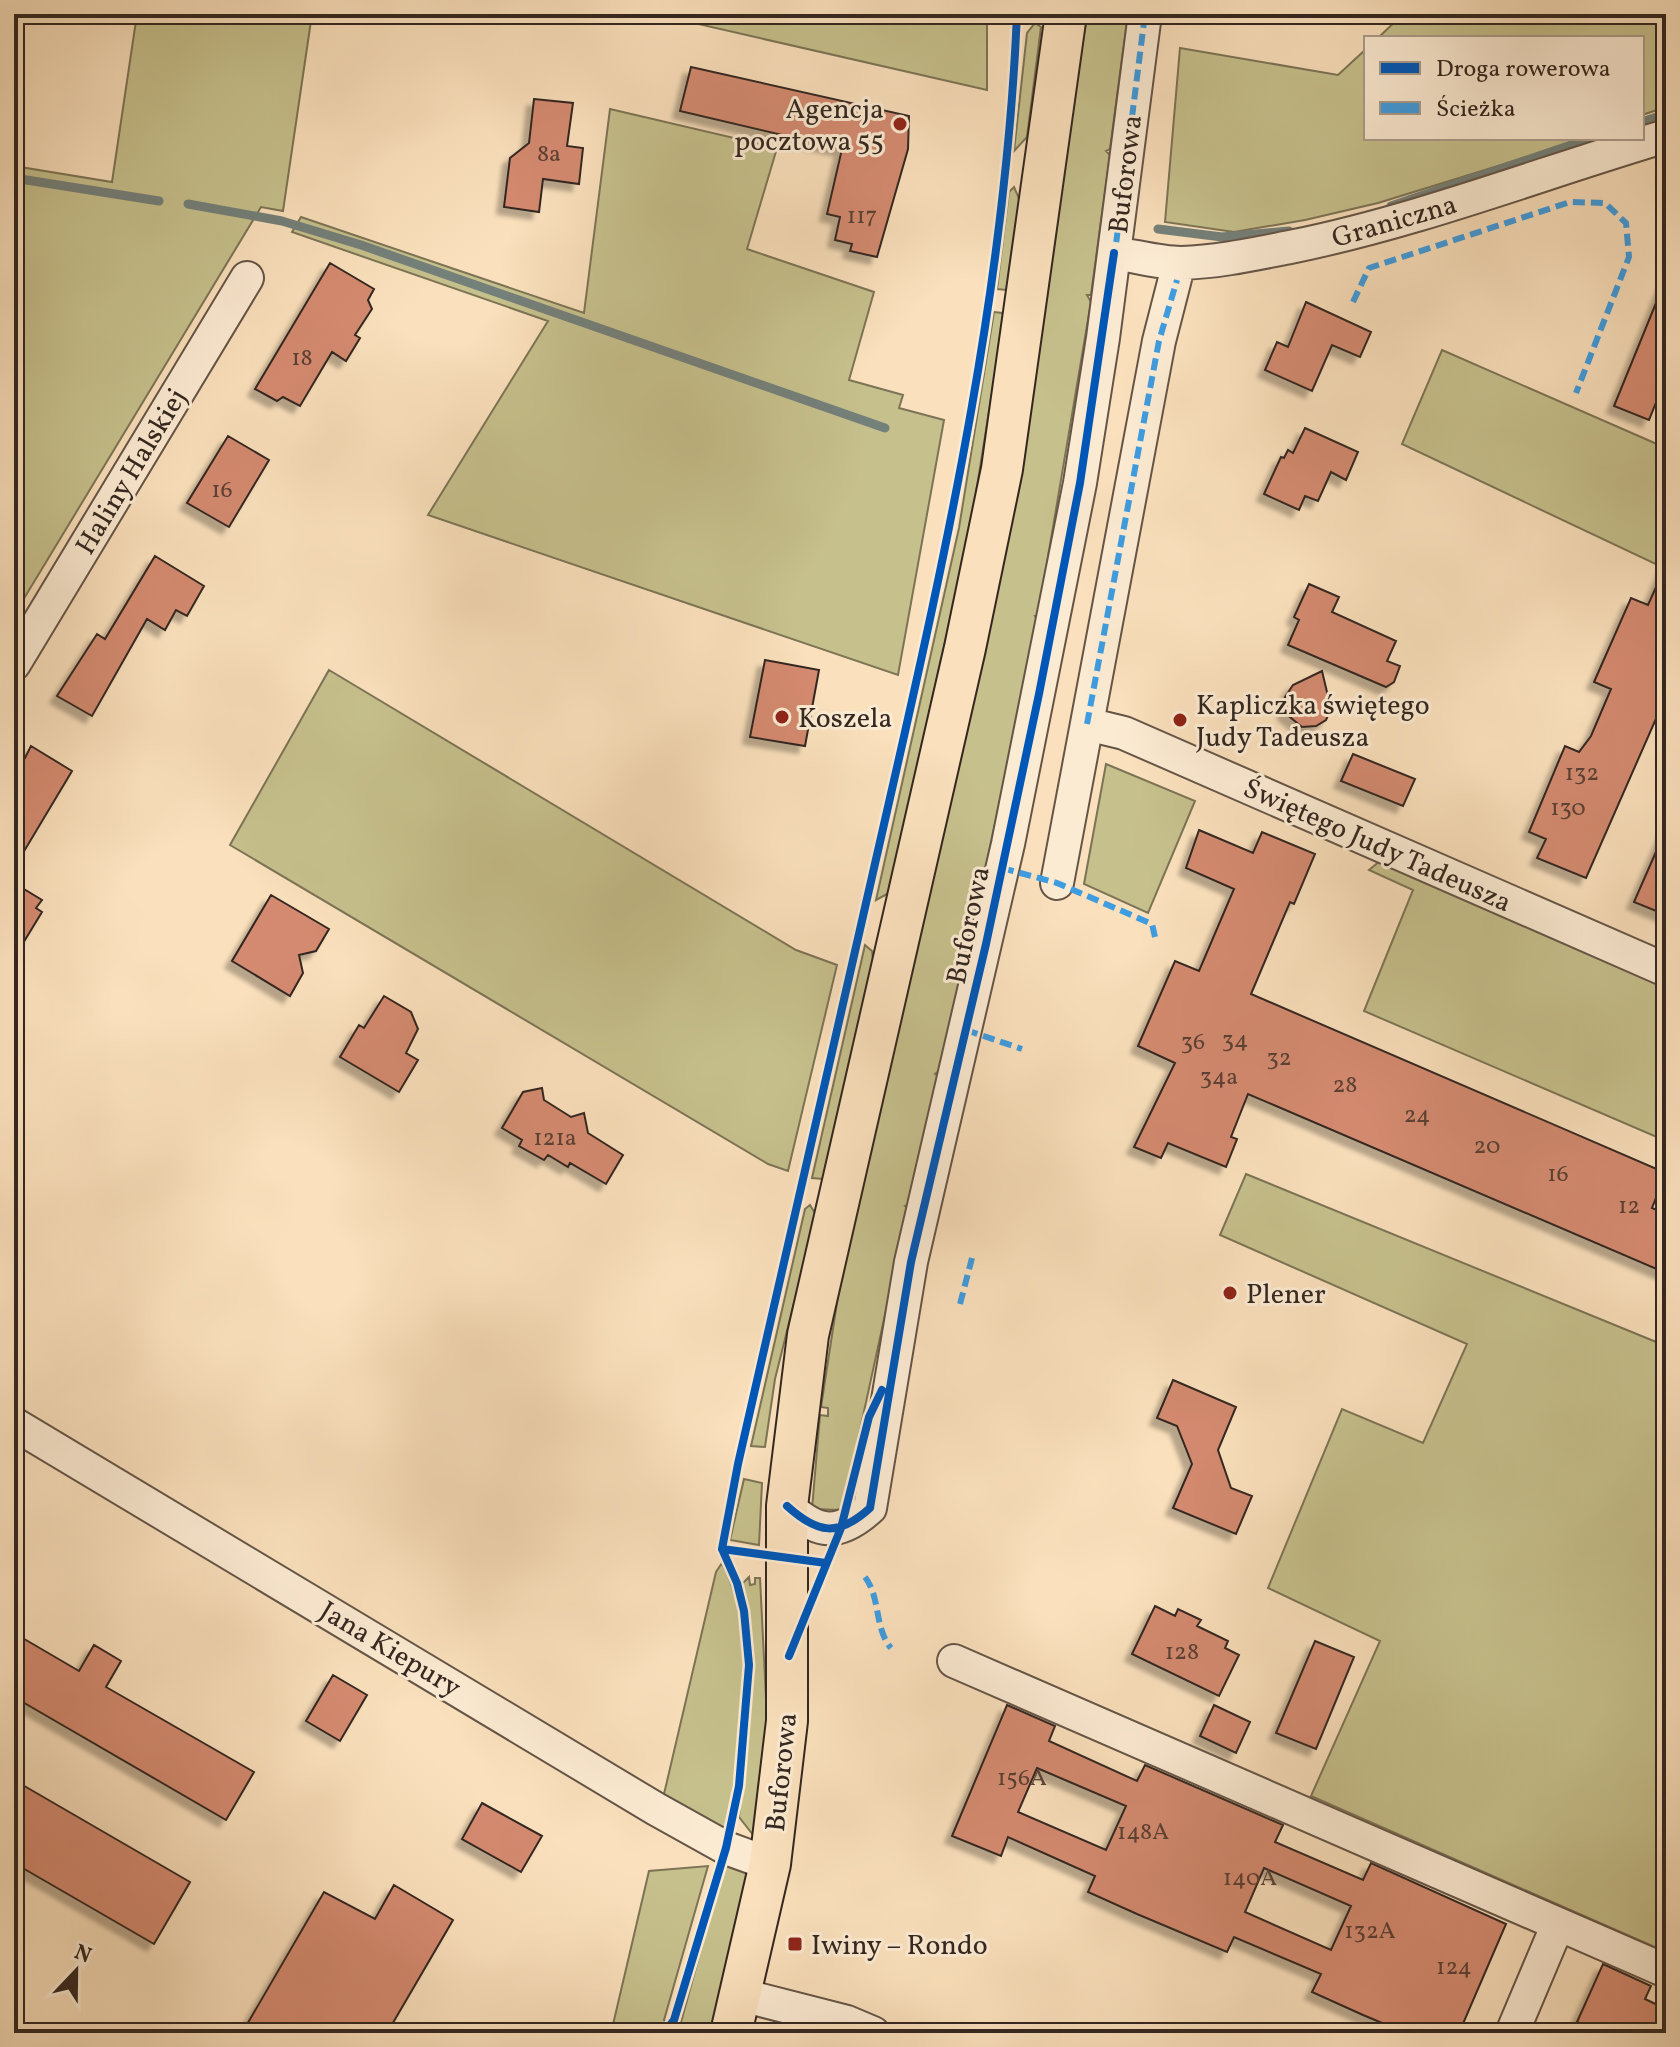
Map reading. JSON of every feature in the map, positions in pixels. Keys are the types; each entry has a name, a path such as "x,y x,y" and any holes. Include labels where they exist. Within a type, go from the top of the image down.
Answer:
{"main road":[{"name":"Buforowa","path":"731,2033 770,1864 787,1721 787,1506 808,1335 965,648 1002,469 1066,14"}],"street":[{"name":"Buforowa","path":"787,1506 805,1523 820,1529 841,1528 870,1508 911,1262 986,944 1082,469 1145,14"},
{"name":"Graniczna","path":"1114,253 1179,263 1333,238 1431,212 1554,169 1666,136"},
{"path":"1057,883 1159,341 1179,263"},
{"name":"Haliny Halskiej","path":"14,664 247,278"},
{"name":"Świętego Judy Tadeusza","path":"1087,724 1124,733 1666,970"},
{"name":"Jana Kiepury","path":"14,1424 656,1809 726,1848 770,1864"},
{"path":"954,1661 1666,1971"},
{"path":"1512,2033 1558,1924"},
{"path":"741,1995 847,2022 873,2033"}],"shaded area":[{"path":"137,14 312,14 283,211 261,207 14,615 14,166 112,182"},
{"path":"694,14 987,14 987,90 698,24"},
{"path":"1087,14 1128,14 1110,149 1106,151 1110,155 1091,295 1087,295 1091,302 1038,616 1035,616 1038,622 982,885 974,919 970,919 973,925 939,1071 935,1074 938,1076 909,1204 905,1206 908,1209 848,1485 840,1510 812,1509 820,1415 828,1416 828,1408 821,1407 838,1296 1011,525"},
{"path":"1403,14 1666,14 1666,107 1644,114 1644,36 1380,36"},
{"path":"1035,23 1041,27 1027,137 1014,151 1027,33"},
{"path":"1180,48 1338,75 1364,51 1364,140 1583,140 1378,203 1305,220 1234,232 1165,222"},
{"path":"610,109 777,148 747,249 874,292 849,380 903,395 899,408 944,420 898,675 428,515 548,321 292,232 301,217 584,313"},
{"path":"1014,187 1020,201 1007,290 997,289 1009,192"},
{"path":"994,312 1002,313 1004,318 970,530 889,893 876,900 959,528"},
{"path":"1442,350 1666,448 1666,569 1402,444"},
{"path":"329,670 796,950 837,965 788,1171 768,1164 230,845"},
{"path":"1106,764 1195,801 1148,913 1084,884"},
{"path":"1380,861 1666,986 1666,1141 1364,1011 1413,890 1369,870"},
{"path":"865,945 872,951 873,960 823,1179 812,1178"},
{"path":"1246,1174 1666,1346 1666,1952 1311,1796 1380,1641 1268,1588 1342,1409 1423,1443 1467,1344 1220,1235"},
{"path":"810,1205 816,1215 775,1379 765,1447 751,1446 805,1209"},
{"path":"744,1479 762,1483 759,1545 730,1540"},
{"path":"722,1563 734,1593 745,1660 741,1730 726,1830 664,1794 716,1572"},
{"path":"749,1577 750,1585 755,1584 755,1578 760,1578 768,1738 754,1836 739,1817 753,1666 742,1584"},
{"path":"727,1855 751,1864 713,2027 711,2033 695,2033 681,2022"},
{"path":"708,1866 664,2020 669,2023 661,2033 611,2033 649,1871"}],"building":[{"path":"691,67 909,116 908,149 877,257 850,251 852,244 835,240 840,217 827,214 842,149 680,111"},
{"path":"534,99 573,103 567,146 583,148 579,184 543,179 539,212 504,207 510,158 529,143"},
{"path":"330,263 374,289 368,300 372,309 355,335 360,338 346,361 332,352 300,406 283,397 277,401 255,389"},
{"path":"1665,281 1666,378 1649,420 1614,406"},
{"path":"1306,302 1371,332 1360,357 1332,345 1312,391 1265,370 1277,342 1288,347"},
{"path":"1305,428 1358,452 1346,480 1331,472 1318,501 1305,496 1299,510 1264,494 1281,457 1284,458 1288,450 1293,453"},
{"path":"228,436 269,460 229,527 187,503"},
{"path":"155,556 204,586 187,616 176,610 165,630 147,619 92,716 57,696 97,634 105,639"},
{"path":"1666,565 1666,696 1586,878 1537,858 1546,839 1529,832 1565,746 1579,752 1591,736 1611,689 1594,682 1631,598 1648,605"},
{"path":"1309,584 1339,597 1332,612 1396,641 1387,661 1400,666 1394,682 1386,687 1288,645 1299,620 1294,617"},
{"name":"Koszela","path":"765,660 819,670 805,746 750,737"},
{"path":"1322,671 1331,709 1326,720 1316,726 1302,727 1285,713 1285,697 1293,685"},
{"path":"31,746 72,771 14,868 14,752 25,758"},
{"path":"1353,754 1415,779 1403,806 1341,781"},
{"path":"1666,829 1666,915 1634,902"},
{"path":"1199,830 1253,853 1262,832 1315,854 1294,904 1290,902 1251,994 1666,1173 1652,1208 1666,1214 1666,1273 1248,1094 1231,1137 1237,1139 1226,1167 1168,1143 1161,1158 1134,1147 1175,1063 1138,1046 1175,961 1199,971 1234,889 1186,868"},
{"path":"14,883 42,900 36,908 42,912 14,958"},
{"path":"271,895 329,929 316,951 299,955 303,973 290,996 232,961"},
{"path":"384,996 411,1012 418,1029 406,1053 418,1060 399,1092 340,1057 359,1025 364,1028"},
{"path":"542,1088 544,1100 571,1117 584,1113 588,1133 623,1155 606,1184 570,1163 568,1167 548,1155 544,1160 519,1146 522,1140 502,1128 523,1092"},
{"path":"1173,1380 1236,1407 1218,1450 1231,1488 1252,1496 1236,1534 1173,1508 1192,1464 1177,1426 1157,1418"},
{"path":"1155,1606 1175,1616 1178,1609 1201,1620 1197,1626 1228,1641 1225,1648 1239,1655 1219,1696 1132,1654"},
{"path":"14,1633 79,1671 94,1645 121,1661 106,1687 254,1772 226,1820 14,1697"},
{"path":"1315,1641 1354,1657 1316,1749 1276,1733"},
{"path":"333,1675 367,1695 340,1741 306,1721"},
{"path":"1007,1705 1055,1726 1049,1741 1137,1781 1145,1765 1283,1825 1275,1842 1363,1880 1371,1863 1506,1924 1459,2033 1406,2033 1312,1992 1321,1974 1234,1937 1227,1952 1137,1914 1088,1892 1095,1876 1008,1837 1001,1856 952,1836","holes":["1037,1768 1126,1806 1106,1850 1018,1812","1264,1868 1351,1906 1331,1950 1245,1912"]},
{"path":"1214,1705 1250,1722 1236,1753 1200,1736"},
{"path":"14,1780 190,1882 154,1944 14,1863"},
{"path":"482,1803 542,1836 521,1872 462,1839"},
{"path":"394,1885 453,1920 387,2033 242,2033 324,1892 375,1919"},
{"path":"1603,1964 1651,1986 1645,1999 1666,2009 1666,2033 1650,2033 1633,2026 1630,2033 1601,2033 1577,2022"}],"waterway":[{"path":"1644,121 1666,114"},
{"path":"1391,206 1586,140"},
{"path":"14,178 159,201"},
{"path":"188,204 282,221 361,245 885,428"},
{"path":"1158,229 1222,237 1289,231"}],"marked path":[{"path":"1114,260 1145,14"},
{"path":"1353,302 1369,268 1570,202 1605,203 1626,223 1629,257 1576,393"},
{"path":"1087,724 1159,341 1177,280"},
{"path":"1661,431 1666,418"},
{"path":"1002,868 1057,883 1152,924 1155,937"},
{"path":"966,1030 1022,1049"},
{"path":"960,1304 972,1258"},
{"path":"865,1577 873,1594 882,1631 891,1648"}],"cycle path":[{"path":"664,2033 674,2020 726,1848 739,1786 749,1665 744,1611 737,1583 722,1549 738,1464 912,701 972,409 1001,212 1017,14"},
{"path":"787,1506 818,1527 828,1528 848,1524 870,1508 911,1262 986,944 1039,694 1080,483 1114,253"},
{"path":"789,1656 841,1528 869,1417 882,1390"},
{"path":"722,1549 826,1563"}],"place":[{"name":"Agencja pocztowa 55","path":"900,124"},
{"name":"Koszela","path":"782,717"},
{"name":"Kapliczka świętego Judy Tadeusza","path":"1180,720"},
{"name":"Plener","path":"1230,1293"},
{"name":"Iwiny – Rondo","path":"795,1944"}]}
